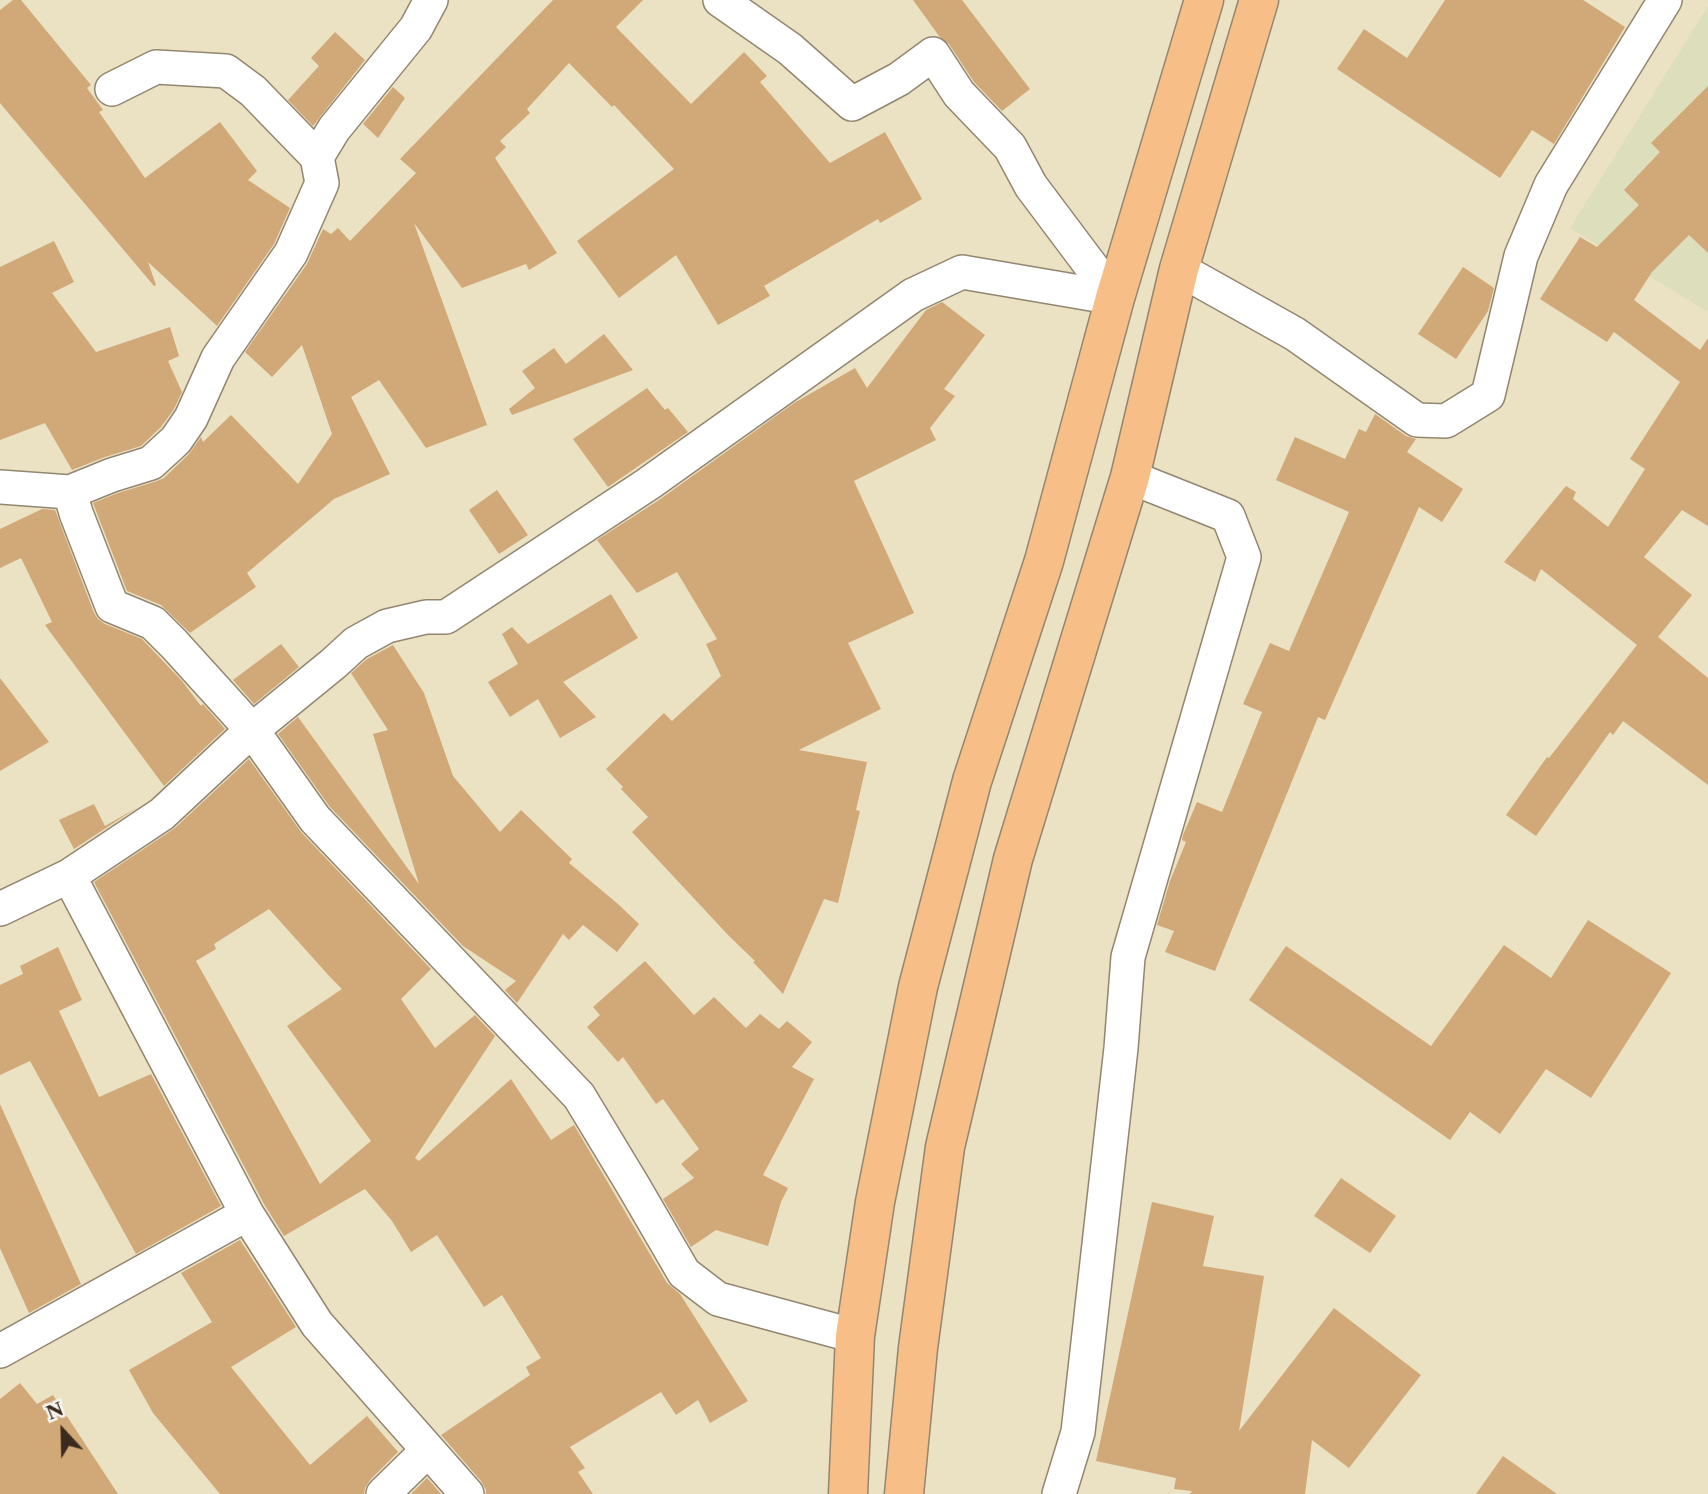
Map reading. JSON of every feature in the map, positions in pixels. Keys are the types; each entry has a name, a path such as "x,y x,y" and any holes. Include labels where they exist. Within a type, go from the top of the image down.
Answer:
{"main road":[{"path":"848,1494 855,1336 875,1202 918,987 972,781 1044,561 1115,298 1204,0"},
{"path":"904,1494 918,1348 945,1147 1013,859 1130,477 1179,269 1259,0"}],"street":[{"path":"317,157 334,129 416,28 431,0"},
{"path":"720,0 790,50 852,104 900,79 933,54 959,94 1010,147 1031,186 1115,298"},
{"path":"1179,269 1295,334 1417,420 1446,421 1488,395 1521,256 1551,185 1665,0"},
{"path":"0,487 70,492 151,463 176,440 191,418 218,358 291,253 322,183 317,157 253,91 226,71 156,67 112,89"},
{"path":"0,909 69,876 162,814 253,730 356,643 387,625 426,617 446,617 648,484 913,295 962,272 1115,298"},
{"path":"1059,1494 1078,1432 1121,1048 1128,957 1244,557 1228,516 1130,477"},
{"path":"70,492 112,606 153,623 174,644 253,730 315,819 579,1096 635,1186 684,1273 718,1299 855,1336"},
{"path":"69,876 247,1213 317,1324 467,1494"},
{"path":"0,1351 247,1213"},
{"path":"383,1494 428,1450"}],"shaded area":[{"path":"1708,6 1708,312 1570,228"}],"building":[{"path":"13,0 21,0 91,85 87,88 103,110 99,112 145,178 220,122 257,171 248,180 290,208 274,244 217,326 148,262 156,285 154,286 0,103 0,10"},
{"path":"553,0 643,0 616,27 691,104 744,52 767,76 760,82 830,163 885,132 922,199 880,223 878,219 764,286 770,296 718,325 676,255 619,298 577,241 674,169 614,105 612,107 569,63 527,109 530,113 500,141 506,147 495,158 557,253 529,270 526,264 462,288 414,223 487,425 426,448 379,380 351,397 390,474 334,499 247,573 256,587 190,633 161,605 127,591 93,503 164,478 189,454 201,437 203,442 231,415 298,484 332,434 302,345 272,377 245,352 307,264 323,229 331,234 338,228 350,241 416,173 400,159"},
{"path":"913,0 962,0 1030,89 1002,111 974,82 949,44 939,36"},
{"path":"1445,0 1583,0 1625,27 1554,144 1532,130 1500,178 1337,69 1364,29 1407,58"},
{"path":"335,32 365,60 313,126 288,100 319,66 311,58"},
{"path":"1708,86 1708,253 1689,235 1652,272 1634,300 1700,350 1708,338 1708,526 1682,510 1644,557 1692,595 1658,637 1708,678 1708,785 1623,721 1613,735 1610,732 1536,836 1506,815 1547,757 1549,758 1637,645 1541,569 1535,582 1504,562 1566,486 1576,492 1573,499 1608,527 1645,469 1630,459 1680,382 1614,332 1607,342 1540,299 1580,237 1597,247 1639,205 1624,190 1660,152 1651,143"},
{"path":"393,87 405,98 378,138 363,124"},
{"path":"54,241 74,282 52,293 96,352 170,327 179,356 168,361 182,392 161,427 141,446 72,470 45,423 0,440 0,267"},
{"path":"1463,267 1494,288 1488,311 1456,359 1418,334"},
{"path":"942,302 985,335 944,389 955,396 930,428 936,440 854,481 914,613 848,643 881,709 799,750 867,762 856,810 860,811 838,903 824,899 783,994 632,832 648,817 606,769 664,713 672,721 721,676 706,644 717,639 677,572 637,593 597,540 659,500 794,403 855,368 867,388 926,310"},
{"path":"604,334 633,370 512,415 509,409 535,388 522,371 554,348 566,364"},
{"path":"647,388 688,432 608,487 573,439"},
{"path":"1375,414 1406,436 1416,439 1407,452 1463,489 1442,522 1419,507 1325,720 1318,717 1215,971 1165,952 1174,931 1157,925 1170,881 1186,842 1182,840 1183,835 1197,802 1222,812 1262,712 1243,704 1270,643 1289,651 1349,512 1276,480 1295,437 1345,459 1359,429 1366,432"},
{"path":"497,490 528,535 499,554 469,510"},
{"path":"42,509 55,510 98,619 142,639 225,729 164,786 45,625 52,622 21,558 0,568 0,529"},
{"path":"611,594 638,638 563,682 596,717 560,738 538,699 510,717 488,682 518,664 502,634 512,627 528,644"},
{"path":"281,644 299,667 254,704 233,680"},
{"path":"393,645 424,693 453,776 500,832 521,810 572,859 569,863 639,924 617,952 583,925 569,940 563,934 517,1003 505,990 516,981 463,946 330,807 278,734 298,717 419,884 373,734 388,730 351,673 367,659"},
{"path":"0,678 49,742 0,771"},
{"path":"249,759 301,832 431,969 401,999 435,1048 475,1015 495,1036 415,1158 419,1161 511,1079 551,1140 574,1125 667,1283 680,1294 748,1401 710,1423 698,1400 676,1415 661,1392 570,1447 585,1468 578,1472 593,1494 486,1494 481,1481 441,1435 530,1375 526,1367 541,1358 502,1295 484,1307 437,1235 411,1252 392,1221 365,1189 284,1236 264,1204 94,882 175,828","holes":["269,909 342,989 287,1026 371,1141 320,1184 196,961 216,949 214,944"]},
{"path":"94,804 105,826 138,807 74,849 59,820"},
{"path":"1588,920 1671,973 1591,1098 1546,1069 1500,1134 1470,1112 1450,1140 1249,1000 1286,946 1431,1046 1504,945 1551,978"},
{"path":"58,947 82,1000 59,1011 99,1097 151,1074 221,1206 136,1254 30,1061 0,1075 0,985 23,974 20,966"},
{"path":"645,961 694,1015 714,997 746,1028 760,1014 779,1029 787,1021 812,1042 792,1067 814,1079 763,1175 788,1188 768,1246 716,1230 691,1247 663,1199 694,1178 681,1164 699,1149 663,1099 656,1104 623,1057 618,1062 587,1027 600,1015 593,1007"},
{"path":"0,1104 81,1284 29,1313 0,1248"},
{"path":"1341,1178 1396,1216 1370,1253 1314,1216"},
{"path":"1152,1202 1214,1216 1203,1266 1264,1276 1239,1431 1334,1308 1421,1375 1349,1468 1312,1440 1305,1494 1190,1494 1192,1491 1174,1489 1176,1478 1096,1461"},
{"path":"240,1240 296,1327 231,1367 310,1465 367,1416 398,1452 370,1480 364,1494 220,1494 153,1413 129,1370 212,1322 181,1273"},
{"path":"20,1383 37,1404 53,1395 118,1494 0,1494 0,1399"},
{"path":"1503,1456 1557,1494 1476,1494"},
{"path":"427,1478 441,1494 411,1494"}]}
